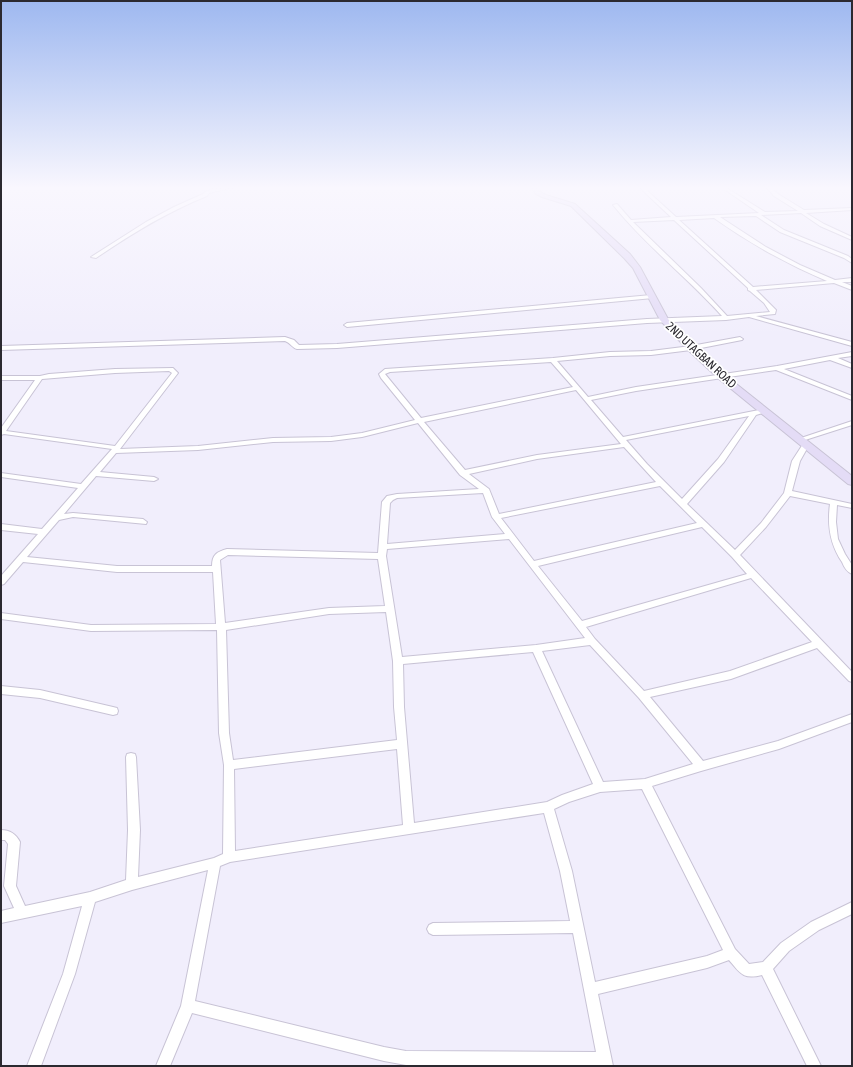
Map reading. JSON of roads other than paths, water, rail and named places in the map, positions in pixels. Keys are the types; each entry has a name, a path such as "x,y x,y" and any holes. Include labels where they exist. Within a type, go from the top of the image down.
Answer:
{"street":[{"path":"94,257 124,237"},
{"name":"2ND UTAGBAN ROAD","path":"606,237 627,256 636,267 664,320 691,348 722,377 852,482"},
{"path":"645,237 712,302 726,318"},
{"path":"1,354 3,348 285,340 292,341 297,347 337,346 664,320 726,318 771,314 774,312 696,237"},
{"path":"746,237 832,281 852,288"},
{"path":"796,237 852,261"},
{"path":"750,289 852,280"},
{"path":"347,325 651,297"},
{"path":"749,316 852,344"},
{"path":"701,766 642,695 592,641 496,517 486,491 463,473 418,421 382,374 385,371 437,366 553,360 610,354 651,353 691,348 740,339"},
{"path":"588,399 643,388 722,377 852,354"},
{"path":"830,358 852,366"},
{"path":"553,360 661,483 736,555 753,575 852,678"},
{"path":"777,368 852,398"},
{"path":"1,378 40,378 115,371 174,371 175,373 116,449 22,559 1,581"},
{"path":"40,378 2,433 116,449 198,448 274,440 331,439 362,435 418,421 578,388"},
{"path":"463,473 537,457 624,442 764,411"},
{"path":"682,504 712,473 744,430 754,413"},
{"path":"736,555 765,524 788,493 796,461 803,443 852,423"},
{"path":"95,474 154,479"},
{"path":"1,475 84,487"},
{"path":"496,517 661,483"},
{"path":"409,828 399,707 398,661 382,552 386,502 390,498 397,496 486,491"},
{"path":"788,493 852,506"},
{"path":"834,502 831,528 834,542 852,571"},
{"path":"56,518 73,515 143,522"},
{"path":"533,564 703,524"},
{"path":"1,527 44,532"},
{"path":"229,857 229,765 224,733 221,627 216,559 220,555 227,552 382,552 511,536"},
{"path":"22,559 117,569 216,569"},
{"path":"581,625 753,575"},
{"path":"1,616 91,628 221,627 323,612 391,609"},
{"path":"398,661 536,648 592,641"},
{"path":"642,695 731,675 820,643"},
{"path":"536,648 600,787"},
{"path":"1,690 40,694 113,711"},
{"path":"1,917 90,898 132,884 215,863 229,857 548,807 566,798 600,787 645,784 701,766 779,744 852,718"},
{"path":"229,765 403,744"},
{"path":"131,757 134,830 132,884"},
{"path":"645,784 732,953 747,971 765,967 785,947 815,926 852,908"},
{"path":"188,1006 368,1051 406,1058 606,1062 592,989 566,871 548,807"},
{"path":"1,835 7,834 14,842 10,886 22,912"},
{"path":"163,1066 188,1006 215,863"},
{"path":"34,1066 69,974 90,898"},
{"path":"433,929 578,927"},
{"path":"592,989 707,962 732,953"},
{"path":"765,967 814,1066"}]}
